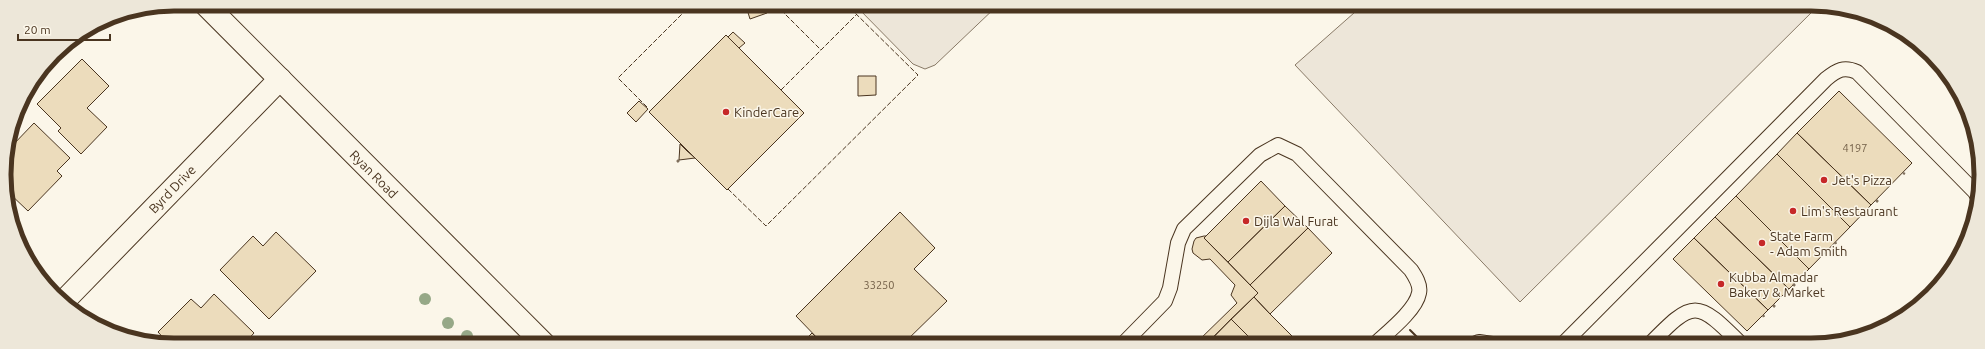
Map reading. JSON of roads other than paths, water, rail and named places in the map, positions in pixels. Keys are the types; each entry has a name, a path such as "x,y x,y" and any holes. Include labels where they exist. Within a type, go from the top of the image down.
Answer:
{"main road":[{"name":"Ryan Road","path":"212,11 538,338"},
{"name":"Byrd Drive","path":"67,297 280,79"}],"lane":[{"path":"1569,338 1826,79 1841,68 1849,68 1857,72 1974,190"},
{"path":"1129,338 1165,301 1170,288 1178,243 1184,229 1260,155 1278,145 1297,154 1411,270 1417,280 1420,291 1416,302 1381,338"},
{"path":"1655,338 1682,313 1694,310 1702,311 1717,320 1735,338"}],"place":[{"name":"KinderCare","path":"726,112"},
{"name":"Jet's Pizza","path":"1824,180"},
{"name":"Lim's Restaurant","path":"1793,211"},
{"name":"Dijla Wal Furat","path":"1246,221"},
{"name":"State Farm - Adam Smith","path":"1762,243"},
{"name":"Kubba Almadar Bakery & Market","path":"1721,284"}]}
